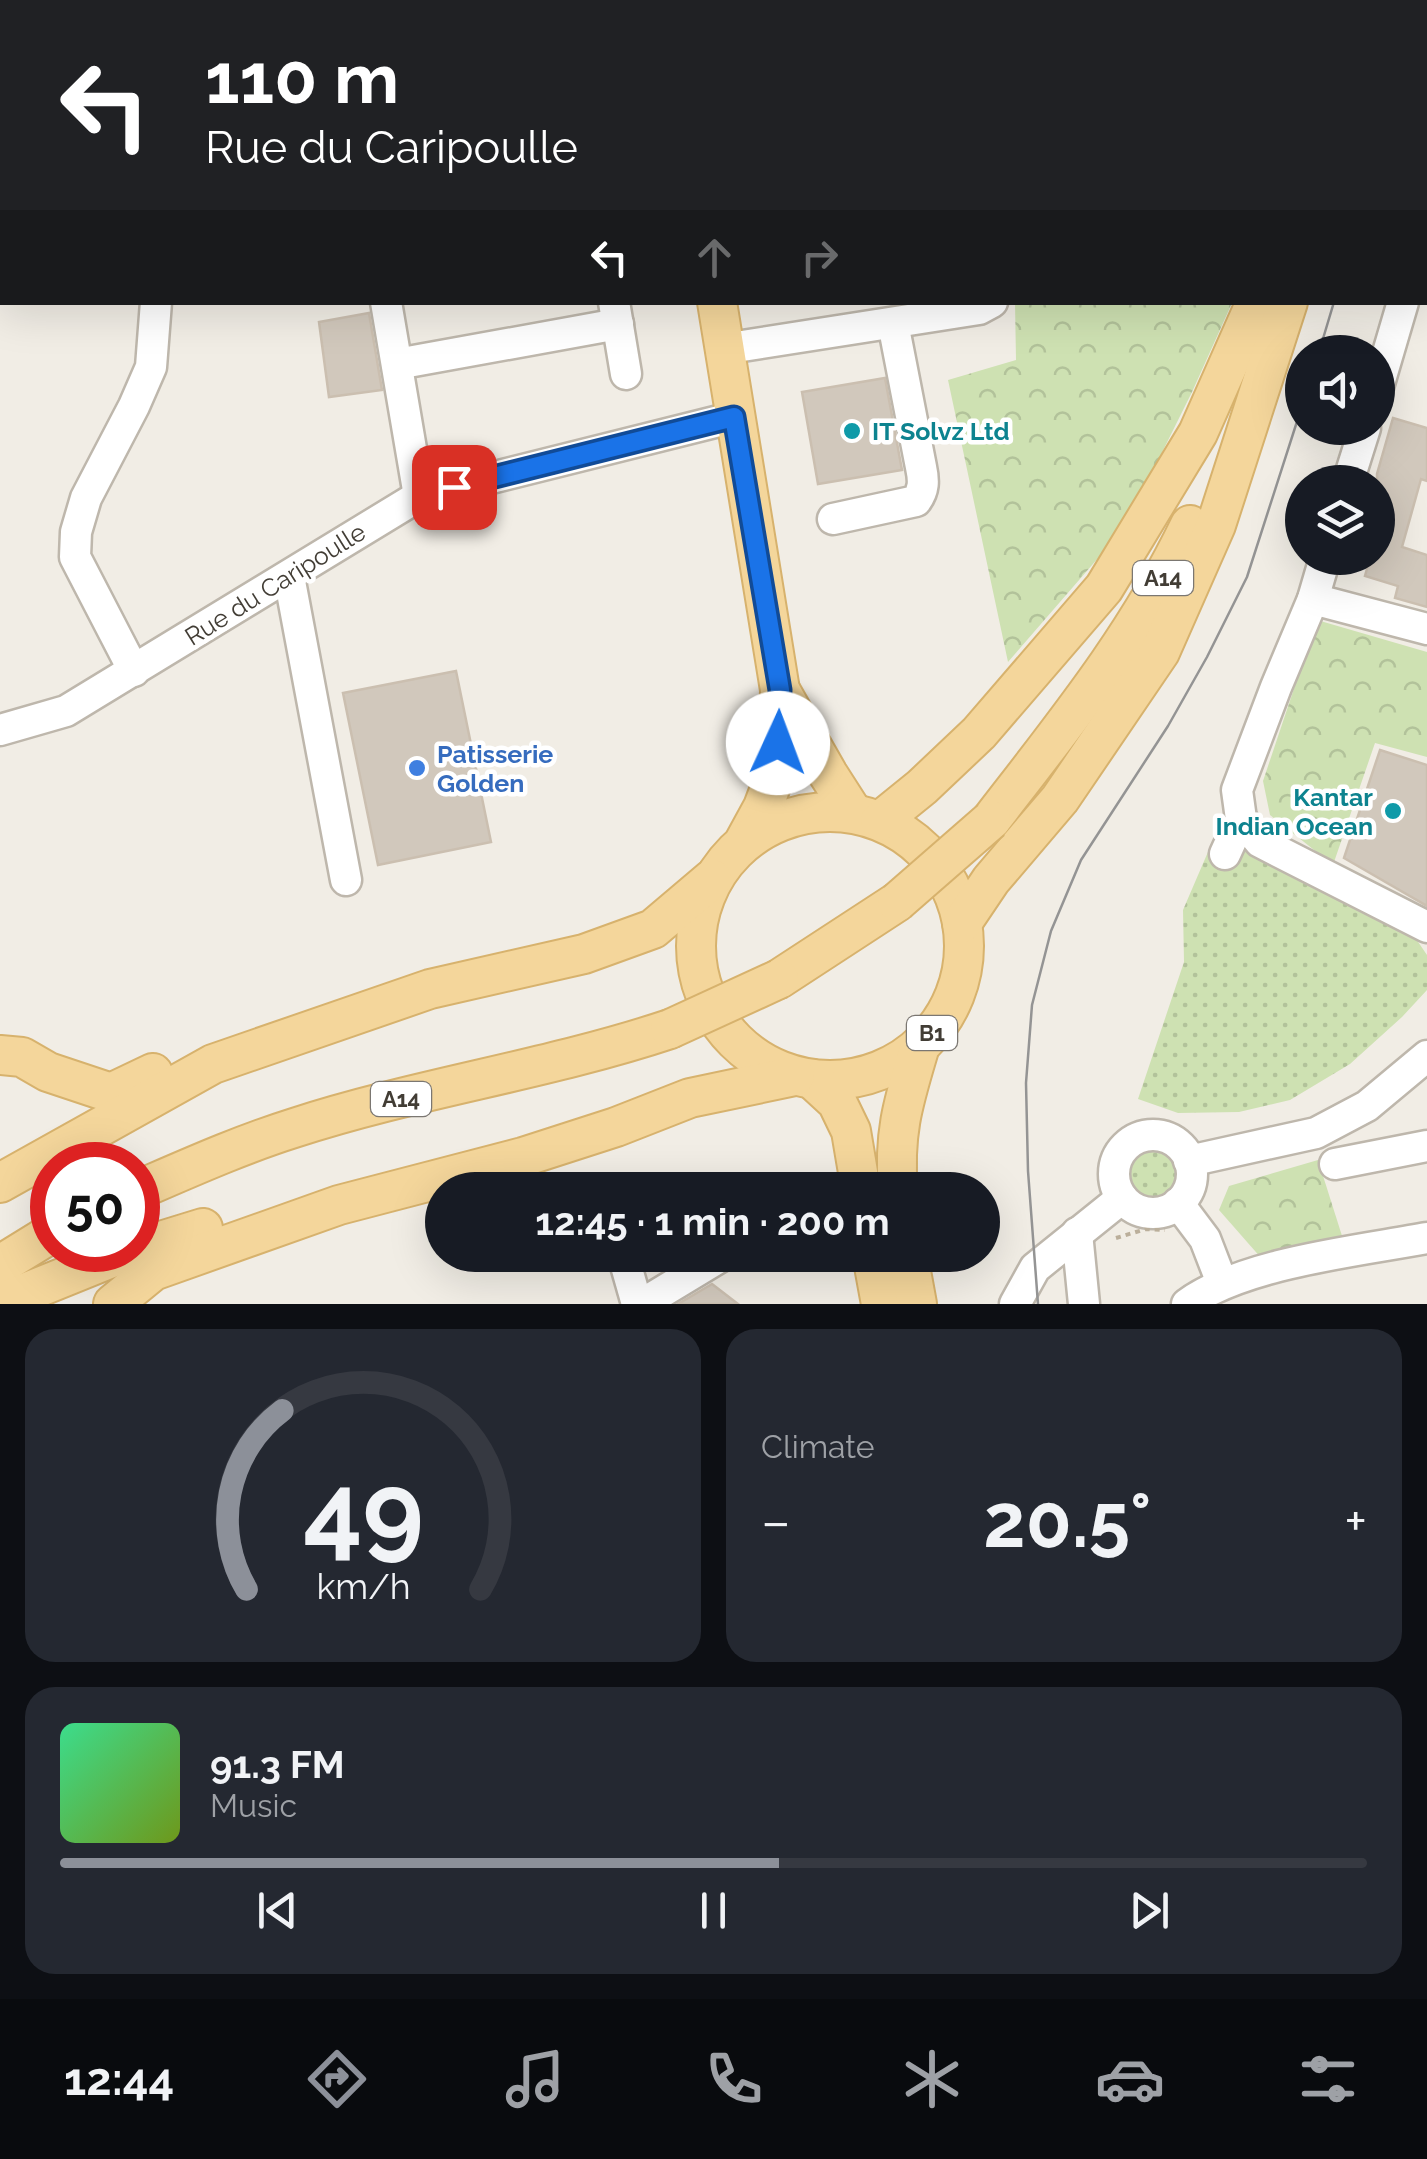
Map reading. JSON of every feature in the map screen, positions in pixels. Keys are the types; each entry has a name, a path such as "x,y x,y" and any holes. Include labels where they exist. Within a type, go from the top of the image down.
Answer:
{"main road":[{"name":"B1","path":"717,305 780,690 777,770 744,842"},
{"path":"867,817 922,787 979,733 1104,588 1275,305"},
{"path":"962,924 991,880 1060,799 1160,652 1216,524 1276,305"},
{"name":"A14","path":"160,1180 294,1128 611,1048 670,1029 778,979 897,902 991,820 1098,681 1142,616 1204,496 1276,305"},
{"name":"B1","path":"780,690 828,774 867,817 919,845 947,880 962,924 964,948 961,975 952,1001 920,1046 888,1067 851,1079 803,1078"},
{"name":"B1","path":"858,1172 851,1132 838,1102 803,1078 757,1059 727,1032 706,996 696,957 699,916 714,878 744,842 777,822 815,812 867,817"},
{"path":"0,1184 213,1064 430,988 584,954 653,930 714,878"},
{"path":"0,1055 22,1058 48,1072 112,1093 196,1053 374,990 430,988"},
{"name":"B1","path":"897,1172 900,1112 920,1046"},
{"path":"113,1304 152,1271 339,1205 523,1158 690,1098 803,1078"},
{"path":"160,1241 214,1225 339,1205"},
{"path":"0,1265 30,1246"},
{"path":"0,1303 77,1272"},
{"path":"875,1272 881,1304"},
{"path":"911,1272 917,1304"}],"street":[{"path":"134,671 75,558 76,532 86,498 151,367 156,305"},
{"path":"386,305 419,496"},
{"path":"723,348 986,305"},
{"path":"1393,335 1402,305"},
{"path":"396,364 616,314 626,374"},
{"path":"834,519 916,502 922,492 924,480 893,323"},
{"name":"Rue du Caripoulle","path":"0,730 66,711 419,496 734,417"},
{"path":"1320,575 1238,790 1242,820 1260,842 1427,927"},
{"path":"289,576 346,880"},
{"path":"1313,598 1427,629"},
{"path":"1225,854 1242,820"},
{"path":"1189,1161 1316,1133 1367,1106 1427,1056"},
{"path":"1149,1135 1162,1136 1183,1149 1189,1161 1191,1183 1178,1204 1155,1213 1143,1212 1122,1198 1114,1176 1115,1164 1126,1144 1149,1135"},
{"path":"1335,1164 1427,1146"},
{"path":"1015,1304 1035,1268 1122,1198"},
{"path":"1178,1204 1202,1235 1222,1283"},
{"path":"1077,1233 1084,1304"},
{"path":"1187,1304 1222,1283 1294,1263 1427,1238"},
{"path":"629,1272 639,1304 694,1272"}],"path":[{"path":"1112,1239 1146,1229 1202,1235"}],"green space":[{"path":"1015,305 1231,305 1125,527 1008,662 948,380 1016,360"},
{"path":"1317,620 1427,652 1427,757 1375,743 1333,865 1270,815 1263,781"},
{"path":"1217,831 1412,933 1427,955 1427,990 1350,1064 1290,1100 1239,1112 1178,1113 1138,1099 1184,962 1183,910"},
{"path":"1154,1150 1171,1157 1178,1174 1171,1191 1154,1198 1137,1191 1130,1174 1137,1157"},
{"path":"1318,1160 1343,1239 1262,1259 1219,1210 1229,1186"}],"building":[{"path":"369,313 382,390 329,397 319,322"},
{"name":"IT Solvz Ltd","path":"885,378 902,470 818,484 802,392"},
{"path":"1395,419 1427,428 1427,481 1421,479 1402,547 1427,555 1427,607 1395,598 1398,586 1365,576 1395,575 1395,465 1380,465 1385,445 1395,445"},
{"name":"Patisserie Golden","path":"456,671 491,842 378,865 343,693"},
{"name":"Kantar Indian Ocean","path":"1380,750 1427,765 1427,906 1344,858"},
{"path":"712,1284 738,1304 678,1304"}],"tram line":[{"path":"1324,335 1333,305"},
{"path":"1038,1304 1026,1083 1032,1005 1051,931 1081,860 1168,726 1247,577 1289,445"}],"place":[{"name":"IT Solvz Ltd","path":"852,431"},
{"name":"Patisserie Golden","path":"417,768"},
{"name":"Kantar Indian Ocean","path":"1393,811"}],"route":[{"path":"454,487 734,417 780,690 778,743"}]}
